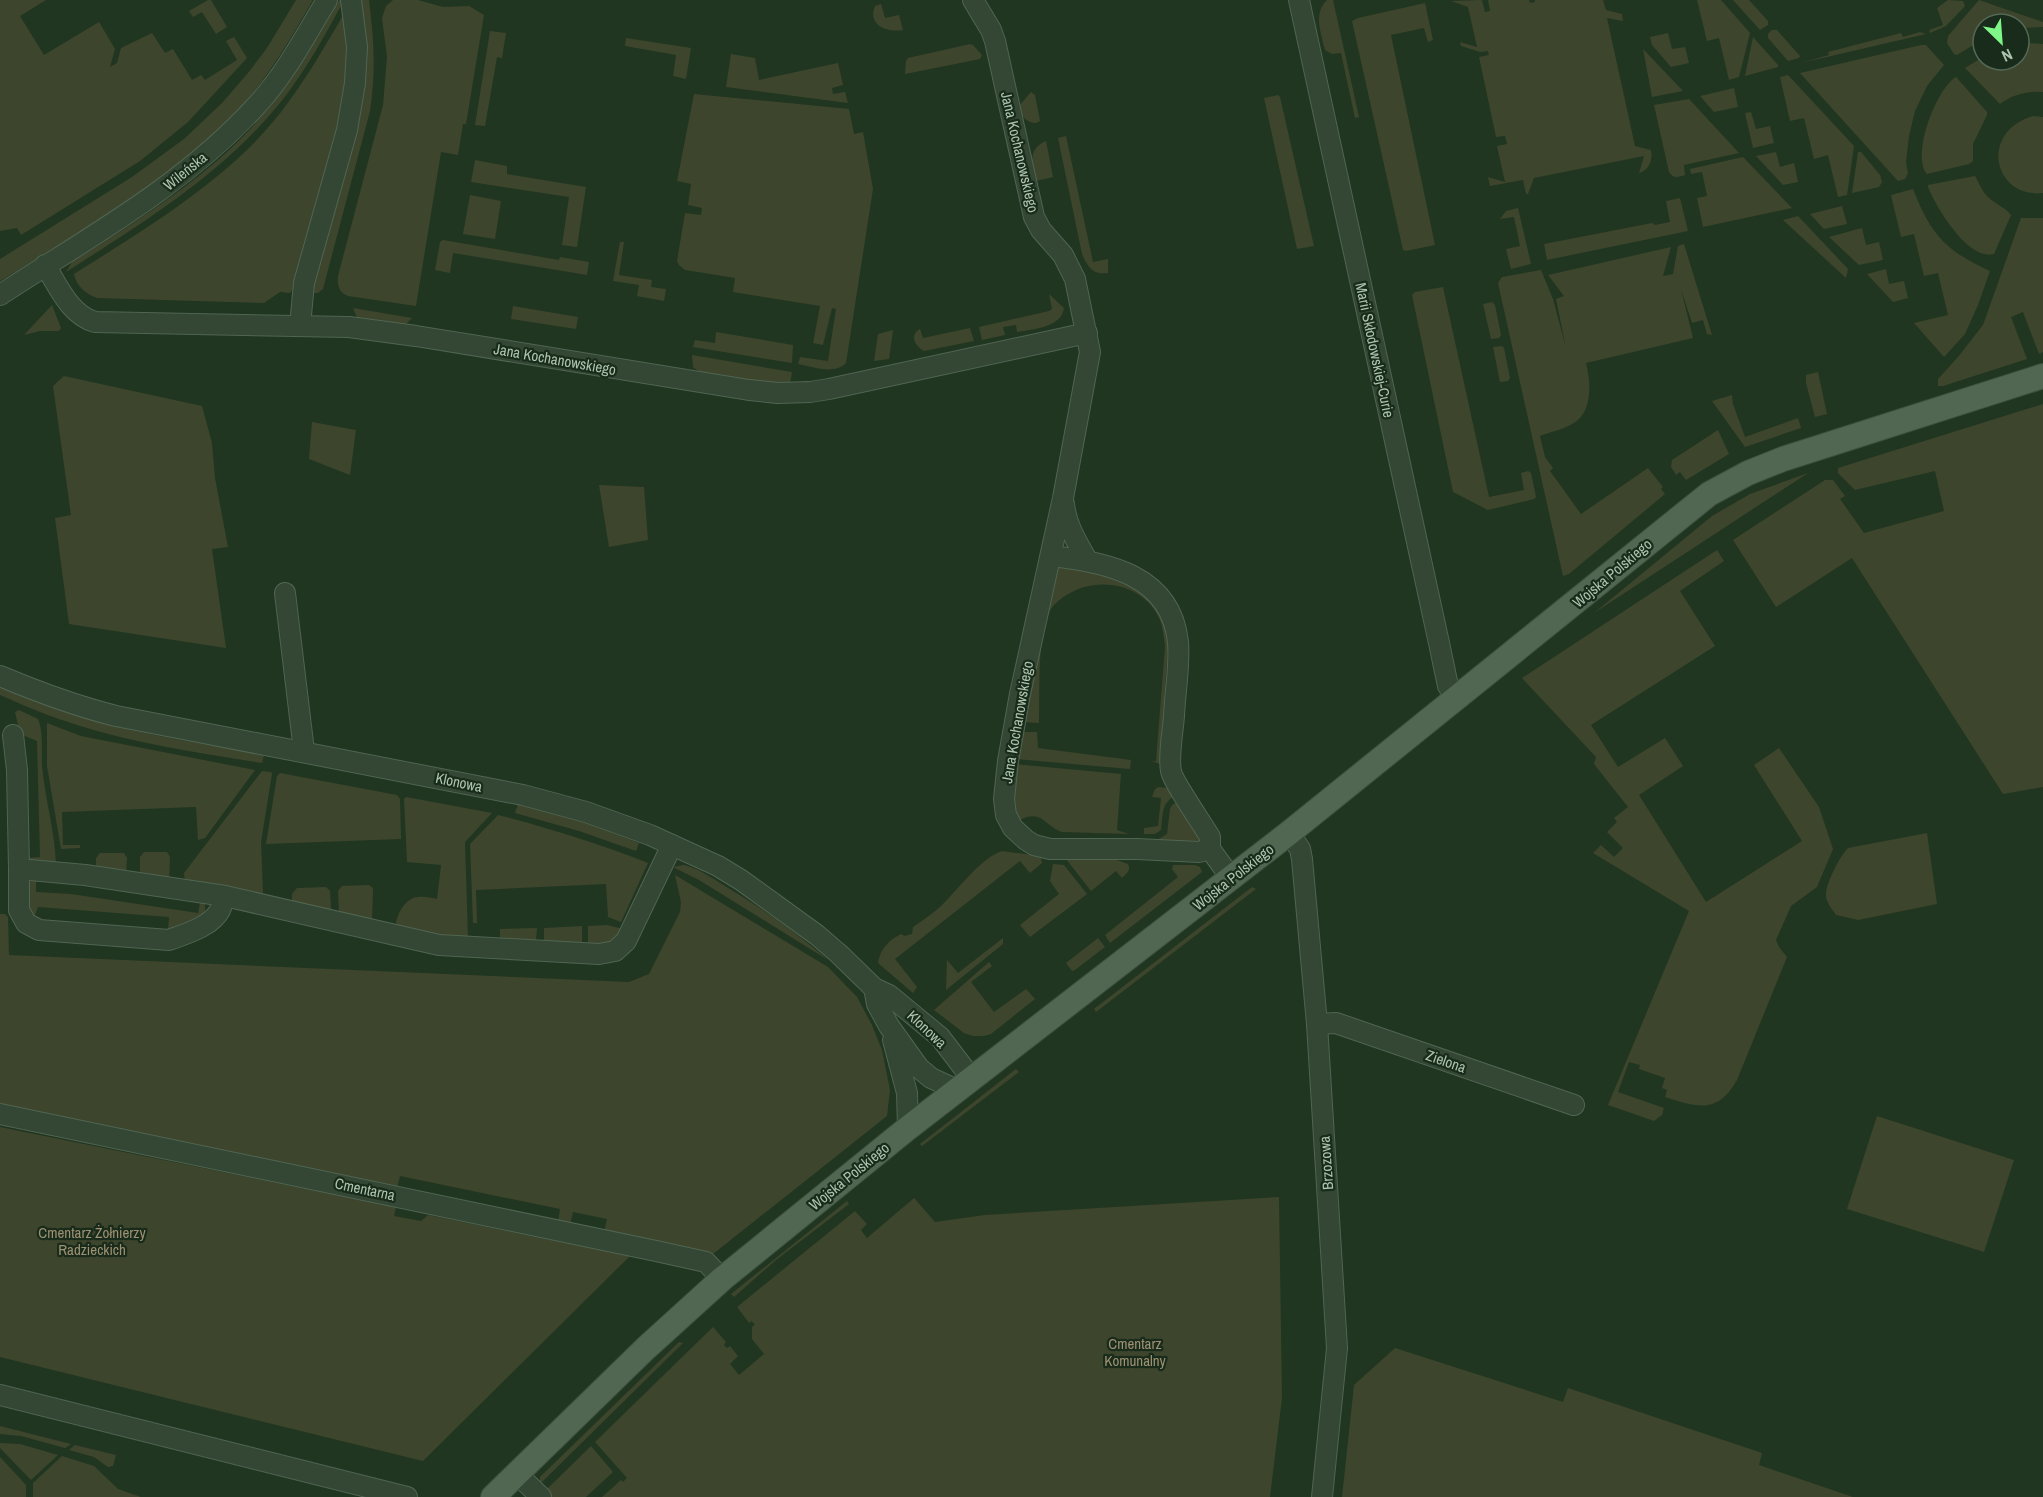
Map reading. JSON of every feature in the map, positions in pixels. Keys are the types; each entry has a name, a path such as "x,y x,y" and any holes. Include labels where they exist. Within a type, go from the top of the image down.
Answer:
{"main road":[{"name":"Wojska Polskiego","path":"493,1497 646,1348 722,1279 964,1084 1290,833 1709,494 1729,482 1783,459 2036,377"}],"street":[{"name":"Wileńska","path":"0,295 142,204 215,146 257,105 288,65 327,0"},
{"path":"300,326 304,283 347,130 355,83 357,47 351,0"},
{"name":"Jana Kochanowskiego","path":"973,0 995,41 1034,217 1070,267 1079,290 1088,333 1090,360 1014,726 1005,799 1006,815 1013,828 1026,840 1041,847 1199,852 1210,849"},
{"name":"Marii Skłodowskiej-Curie","path":"1299,0 1448,686 1456,698"},
{"name":"Jana Kochanowskiego","path":"45,266 75,311 84,319 95,322 349,327 778,393 829,389 1088,333"},
{"name":"Jana Kochanowskiego","path":"1063,498 1065,516 1087,560"},
{"path":"1051,556 1087,560 1122,572 1151,587 1161,597 1175,623 1178,645 1171,772 1210,837 1210,849 1231,878"},
{"path":"285,593 304,751"},
{"name":"Klonowa","path":"0,676 61,701 116,716 304,751 553,802 650,835 718,866 783,909 839,954 874,988 889,995 940,1037 964,1084"},
{"path":"13,735 17,770 20,910 26,923 39,930 169,940 206,923 220,912 225,896"},
{"name":"Brzozowa","path":"1290,833 1300,849 1302,859 1317,1024 1337,1348 1322,1497"},
{"path":"19,869 171,886 225,896 439,945 607,954 620,948 626,941 672,845"},
{"name":"Klonowa","path":"874,988 877,1004 889,1026 919,1068 931,1078 964,1084"},
{"name":"Zielona","path":"1317,1024 1336,1023 1574,1105"},
{"name":"Klonowa","path":"889,1026 907,1092 908,1128"},
{"name":"Cmentarna","path":"0,1114 706,1262 722,1279"},
{"path":"0,1395 408,1497"},
{"path":"517,1474 541,1497"},
{"path":"331,1497 346,1482"}],"green space":[{"path":"0,0 46,0 20,16 44,55 99,22 115,49 110,67 117,63 121,48 152,33 165,53 173,49 192,80 201,75 205,80 237,60 226,41 234,37 247,58 188,122 140,161 21,235 17,228 0,231"},
{"path":"211,0 227,27 216,34 202,12 193,17 189,11"},
{"path":"296,0 313,0 263,79 227,122 175,168 147,188 89,227 0,281 0,259 132,177 184,139 222,103 267,48"},
{"path":"339,0 344,0 295,83 239,147 213,170 156,213 66,272 72,262 168,199 234,145 267,111 290,80"},
{"path":"357,0 369,0 374,56 370,111 323,289 318,293 309,293 335,188"},
{"path":"393,0 418,0 443,7 469,6 484,15 466,124 463,124 458,155 441,152 416,306 348,296 341,291 338,283 383,105 387,57 382,18 386,6"},
{"path":"1327,0 1333,0 1359,117 1355,118 1341,53 1332,54 1325,50 1319,17"},
{"path":"1482,0 1485,12 1490,11 1488,0 1529,0 1530,3 1535,0 1603,0 1606,10 1622,14 1623,21 1607,18 1635,146 1651,150 1651,161 1645,170 1639,173 1644,156 1534,178 1528,194 1526,194 1523,180 1490,186 1488,177 1505,182 1497,146 1507,144 1505,136 1496,137 1479,57 1489,55 1488,51 1480,52 1461,46 1460,42 1477,47 1468,7 1451,1"},
{"path":"1697,0 1721,0 1750,33 1739,77 1729,80 1719,38 1707,41"},
{"path":"1733,0 1749,0 1768,21 1768,25 1760,30"},
{"path":"1948,0 1963,1 1965,6 1946,26 1930,33 1929,30 1943,25 1937,8"},
{"path":"1979,0 2014,12 1971,12 1971,46 1957,55 1947,43 1948,36"},
{"path":"1425,3 1433,40 1428,42 1424,28 1391,35 1435,245 1406,251 1403,250 1352,21"},
{"path":"881,4 885,18 899,15 903,30 885,29 876,23 873,13 875,6"},
{"path":"346,10 349,88 299,281 290,293 280,292 264,303 97,298 82,289 74,274 189,198 252,145 292,98"},
{"path":"2031,18 2043,22 2043,27 2031,28"},
{"path":"1772,30 1777,30 1800,56 1799,58 1788,61 1768,38"},
{"path":"490,31 506,33 502,58 497,57 485,126 475,125"},
{"path":"1920,32 1926,34 1801,63 1829,55 1828,52 1901,33 1903,37"},
{"path":"1668,33 1672,49 1685,47 1689,63 1671,67 1652,45 1650,37"},
{"path":"1753,37 1778,67 1745,76"},
{"path":"626,38 691,48 686,79 673,76 676,55 625,46"},
{"path":"2031,43 2043,44 2043,92 2020,94 2000,104 1965,68 1971,64 1971,72 2031,72"},
{"path":"970,44 982,55 980,59 905,74 908,58"},
{"path":"1926,45 1944,65 1927,86 1915,111 1906,162 1908,173 1905,179 1898,181 1800,73"},
{"path":"1643,49 1683,91 1652,97"},
{"path":"731,54 755,58 759,80 838,63 843,85 832,88 833,94 845,92 848,103 726,87"},
{"path":"1788,75 1854,146 1847,195 1838,197 1828,155 1814,159 1804,118 1790,121 1780,77"},
{"path":"1956,77 1987,112 1987,115 1973,144 1973,161 1927,174 1923,165 1922,153 1928,123 1941,95"},
{"path":"1734,88 1738,107 1714,112 1700,96"},
{"path":"1031,92 1035,95 1040,121 1036,123 1024,118 1019,106"},
{"path":"694,94 849,109 854,134 863,132 873,189 846,363 841,367 823,369 798,364 800,357 828,361 836,309 832,308 823,345 813,343 820,306 733,292 735,278 685,270 679,265 677,261 685,213 701,215 702,208 688,205 691,184 677,181"},
{"path":"1278,95 1314,246 1297,249 1264,98"},
{"path":"1689,99 1739,153 1684,165 1685,175 1674,177 1669,172 1654,105"},
{"path":"1751,112 1756,129 1770,126 1774,143 1753,148 1745,113"},
{"path":"2033,116 2043,117 2043,193 2026,192 2013,186 2004,175 1999,163 1999,149 2004,136 2016,124"},
{"path":"1066,136 1093,262 1108,259 1108,273 1098,273 1091,269 1082,254 1058,138"},
{"path":"1046,141 1053,177 1036,181 1032,163 1033,153 1040,144"},
{"path":"1776,152 1780,167 1794,163 1798,182 1783,185 1756,156"},
{"path":"1858,152 1861,152 1880,175 1882,182 1879,187 1852,193"},
{"path":"1743,157 1792,208 1703,227 1697,198 1707,196 1702,172 1691,174 1690,169"},
{"path":"475,160 507,166 507,174 586,187 577,247 562,245 569,197 471,182"},
{"path":"1975,176 1988,197 2011,215 1994,254 1984,254 1974,249 1954,231 1928,187 1928,185"},
{"path":"1913,189 1926,218 1942,240 1962,256 1990,271 1965,334 1944,357 1914,323 1948,315 1938,273 1924,276 1914,234 1901,237 1891,195"},
{"path":"470,195 501,201 495,239 463,234"},
{"path":"1680,198 1688,231 1547,260 1544,244 1652,223 1655,225 1670,222 1666,201"},
{"path":"1842,206 1847,224 1824,229 1810,214"},
{"path":"1518,208 1531,264 1511,269 1506,249 1520,246 1514,217 1500,219 1506,211"},
{"path":"1798,216 1848,269 1846,278 1783,220"},
{"path":"2021,218 2043,218 2043,352 2039,354 2023,312 2011,317 2027,359 1938,386 1938,379 1983,325"},
{"path":"1862,228 1866,245 1879,242 1883,260 1859,265 1829,237"},
{"path":"443,240 559,260 560,257 589,262 587,275 453,253 450,273 435,270 440,242"},
{"path":"620,242 624,242 619,275 652,280 651,287 666,289 664,301 637,296 639,285 613,281"},
{"path":"1684,244 1712,335 1707,334 1703,320 1692,323 1681,289 1693,338 1586,363 1589,397 1584,413 1568,426 1540,436 1545,457 1553,468 1550,471 1581,514 1648,468 1663,487 1661,489 1665,494 1569,574 1563,576 1498,283 1502,277 1541,270 1553,299 1566,348 1556,299 1564,296 1548,275 1671,247 1663,276 1673,274 1678,246"},
{"path":"1886,269 1889,284 1904,281 1908,298 1893,302 1867,274"},
{"path":"1443,287 1489,497 1524,490 1521,473 1528,471 1531,473 1536,497 1534,499 1488,510 1453,492 1412,295 1415,292"},
{"path":"1049,294 1064,308 1058,320 1052,324 1017,332 1016,325 1003,327 1005,335 982,340 979,327 1052,309"},
{"path":"1492,302 1495,305 1501,335 1499,338 1491,339 1483,304"},
{"path":"52,305 61,328 59,331 40,331 24,335"},
{"path":"513,306 578,317 576,329 511,319"},
{"path":"353,308 412,318 406,324 400,325 358,320"},
{"path":"970,328 974,341 924,351 914,340 915,334 920,329 923,338"},
{"path":"893,330 889,359 874,361 878,334"},
{"path":"716,332 793,345 792,363 693,347 695,340 715,343"},
{"path":"1502,346 1510,378 1508,381 1500,382 1493,347"},
{"path":"692,355 792,372 790,384 738,380 710,375 693,367"},
{"path":"1818,372 1827,414 1815,417 1806,375"},
{"path":"64,376 202,406 212,443 215,478 228,547 212,549 226,648 69,624 55,518 71,515 53,386"},
{"path":"1732,395 1745,437 1798,418 1801,428 1745,447 1712,401"},
{"path":"2043,404 2043,787 2003,794 1852,558 1776,607 1733,540 1825,480 1833,480 1845,496 1840,499 1864,533 1944,511 1935,471 1855,490 1838,473 1838,468"},
{"path":"312,422 356,430 350,475 309,459"},
{"path":"1718,430 1729,454 1686,480 1680,472 1676,475 1671,467 1672,460"},
{"path":"1808,473 1594,613 1712,516 1750,494"},
{"path":"599,485 644,487 648,540 609,547"},
{"path":"1717,550 1724,561 1680,591 1715,646 1591,725 1618,767 1665,738 1683,766 1639,795 1706,902 1802,841 1754,765 1779,748 1819,807 1833,849 1817,887 1791,906 1776,940 1787,957 1737,1080 1722,1099 1706,1105 1697,1105 1665,1097 1667,1090 1662,1088 1665,1078 1639,1069 1640,1065 1629,1062 1618,1092 1664,1108 1662,1115 1654,1121 1608,1105 1689,911 1593,853 1601,845 1614,857 1623,848 1607,832 1617,822 1614,818 1628,807 1594,764 1596,757 1522,678"},
{"path":"1059,565 1097,572 1131,585 1145,595 1156,608 1164,625 1168,646 1160,764 1152,761 1156,761 1165,647 1163,630 1154,609 1137,594 1127,589 1104,584 1092,585 1072,592 1055,604 1045,622 1043,635 1039,682 1039,723 1023,722 1048,576"},
{"path":"0,687 65,712 114,726 264,755 262,763 100,732 0,695"},
{"path":"19,710 38,719 40,725 43,778 56,865 30,862 26,858 40,857 37,741 20,734 15,712"},
{"path":"47,723 81,736 255,770 205,838 198,840 196,807 62,812 63,845 80,845 80,848 61,849 47,766"},
{"path":"1021,732 1037,732 1038,748 1131,760 1130,769 1015,759"},
{"path":"1014,764 1121,774 1117,830 1129,834 1062,832 1042,819 1032,816 1018,821 1012,809"},
{"path":"262,771 272,774 261,842 263,893 261,896 185,882 184,873"},
{"path":"280,773 397,795 400,799 401,839 266,844 277,776"},
{"path":"1167,788 1174,796 1165,807 1161,830 1155,834 1144,834 1144,828 1158,826 1161,798 1152,797 1155,789"},
{"path":"406,797 492,813 465,842 468,939 438,938 396,926 400,912 409,900 420,897 437,899 441,865 407,862 404,799"},
{"path":"1181,799 1202,843 1157,840 1167,834 1170,809"},
{"path":"518,804 580,821 639,843 636,851 579,831 515,813"},
{"path":"498,815 574,837 648,863 621,922 608,917 606,884 476,890 477,923 473,923 470,844"},
{"path":"1927,833 1937,904 1858,920 1836,915 1827,901 1826,892 1835,868 1848,848"},
{"path":"1002,851 1032,855 1041,858 1042,863 1030,873 1020,861 895,959 917,987 913,993 878,963 883,949 901,934 905,936 912,934 913,927 940,907 978,866"},
{"path":"144,852 167,852 170,857 169,881 140,876 140,857"},
{"path":"100,853 124,853 127,858 126,875 96,871 96,858"},
{"path":"1066,859 1117,860 1128,864 1129,868 1122,878 1116,871 1091,891"},
{"path":"1053,864 1064,865 1087,894 1030,937 1020,925 1059,894 1050,881"},
{"path":"684,865 705,874 752,903 791,930 828,960 699,880 673,867"},
{"path":"1173,865 1195,865 1200,867 1202,872 1110,943 1105,935 1178,877 1172,869"},
{"path":"675,875 828,967 857,997 872,1025 882,1050 890,1090 887,1116 713,1254 604,1232 607,1219 573,1212 570,1225 558,1222 560,1209 400,1176 397,1188 0,1104 0,914 8,917 9,955 629,982 649,974 680,912 681,902"},
{"path":"36,878 36,892 71,894 198,913 201,899 205,902 205,914 184,926 168,930 169,917 38,907 34,918 28,910 28,883"},
{"path":"369,885 373,888 372,920 339,913 338,891 342,886"},
{"path":"326,887 330,891 331,909 328,912 295,904 292,901 292,894 297,888"},
{"path":"1252,887 1256,889 1096,1012 1094,1009"},
{"path":"607,925 623,929 610,944 588,948 588,926"},
{"path":"582,926 582,944 547,945 544,940 544,928"},
{"path":"537,928 536,940 533,944 500,939 500,929"},
{"path":"1003,938 1003,944 946,990 947,960 958,973"},
{"path":"1098,938 1105,947 1072,971 1066,963"},
{"path":"989,962 992,966 971,982 994,1012 1026,989 1035,999 991,1034 973,1036 964,1033 934,1010"},
{"path":"1016,1069 1019,1072 922,1146 920,1144"},
{"path":"1877,1116 2014,1160 1984,1252 1847,1209"},
{"name":"Cmentarz Żołnierzy Radzieckich","path":"0,1127 396,1207 394,1216 421,1221 428,1215 630,1256 423,1461 0,1357"},
{"name":"Cmentarz Komunalny","path":"1279,1197 1282,1398 1270,1497 602,1497 621,1480 623,1482 627,1478 595,1442 713,1327 726,1342 724,1345 727,1348 730,1346 738,1356 730,1364 739,1375 764,1354 752,1339 752,1327 755,1324 751,1321 749,1323 737,1307 855,1211 867,1224 861,1230 867,1238 914,1198 935,1222 985,1215"},
{"path":"847,1201 849,1204 776,1260 734,1297 731,1294"},
{"path":"679,1342 683,1343 540,1484 540,1477"},
{"path":"1395,1348 1563,1402 1568,1388 1762,1453 1759,1465 1853,1497 1342,1497 1354,1385"},
{"path":"0,1426 71,1444 65,1448 21,1436 0,1434"},
{"path":"0,1443 20,1444 58,1455 31,1480 0,1448"},
{"path":"75,1445 116,1455 113,1466 108,1467 94,1457 69,1450"},
{"path":"591,1446 613,1472 586,1497 551,1497 545,1491"},
{"path":"62,1456 94,1466 118,1489 141,1497 33,1497 33,1483"},
{"path":"0,1457 26,1485 26,1497 0,1497"}]}
